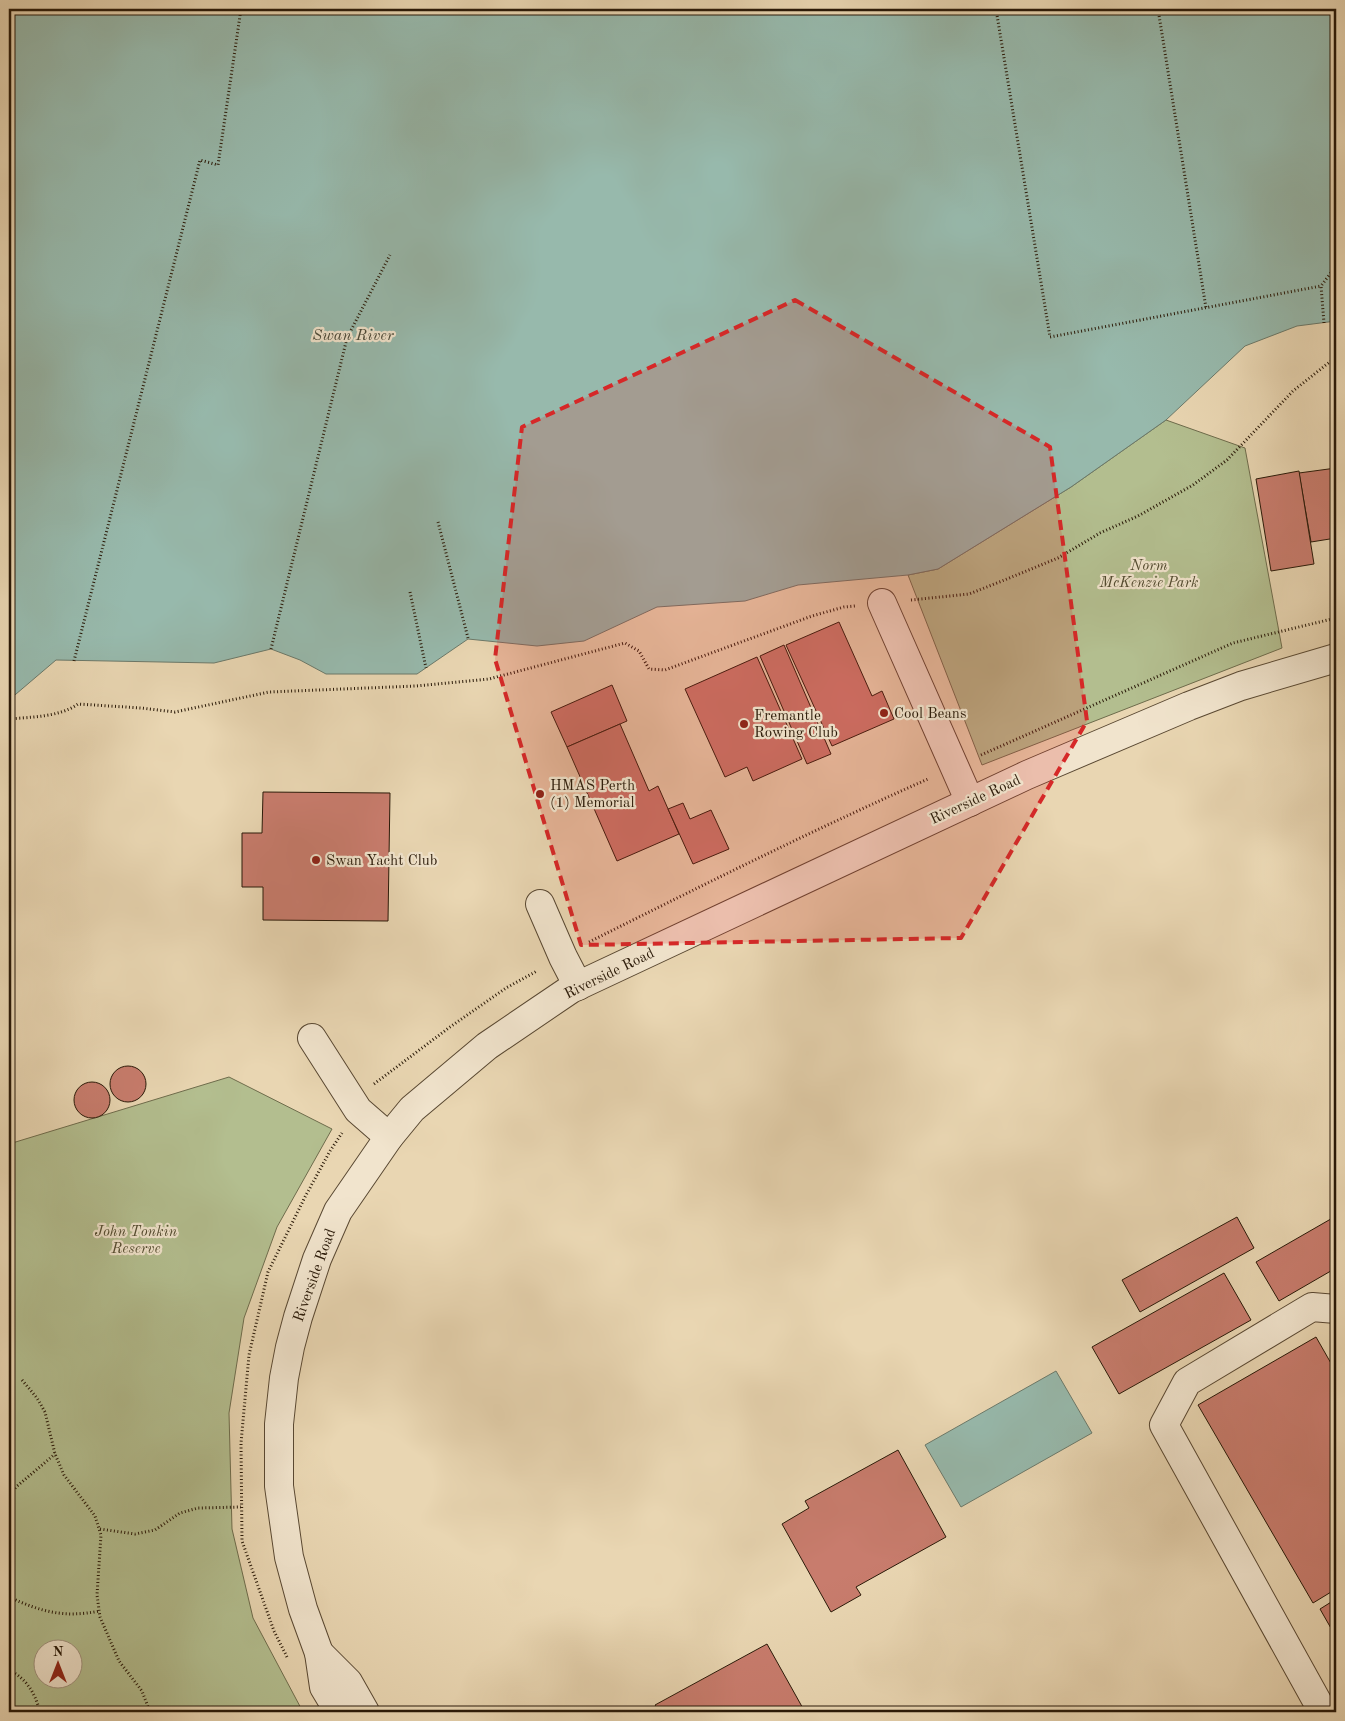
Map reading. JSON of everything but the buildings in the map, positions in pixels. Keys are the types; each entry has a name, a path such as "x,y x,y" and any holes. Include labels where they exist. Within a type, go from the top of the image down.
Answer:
{"street":[{"path":"882,603 970,802"},
{"name":"Riverside Road","path":"339,1712 324,1687 318,1653 303,1609 289,1557 278,1486 279,1424 284,1378 298,1317 317,1259 338,1211 389,1137 412,1108 487,1046 571,989 1027,775 1198,702 1241,686 1336,658"},
{"path":"540,904 578,986"},
{"path":"312,1038 358,1110 389,1137"},
{"path":"1323,1712 1164,1425 1187,1382 1312,1307 1336,1310"},
{"name":"Riverside Road","path":"318,1653 348,1682 365,1712"}],"path":[{"path":"74,661 200,160 218,165 241,9"},
{"path":"996,9 1050,337 1321,286"},
{"path":"1158,9 1206,308"},
{"path":"270,649 347,338 390,255"},
{"path":"1324,323 1321,286 1336,266"},
{"path":"1336,340 1333,340 1336,353"},
{"path":"9,720 70,710 78,704 175,712 269,692 416,686 489,678 626,643 639,651 649,669 665,670 812,616 844,607 969,594 1058,558 1100,533 1138,516 1193,485 1227,460 1293,391 1336,357"},
{"path":"438,522 468,638"},
{"path":"410,592 426,668"},
{"path":"290,1664 274,1631 242,1541 241,1443 249,1355 268,1272 330,1151 375,1082 450,1026 506,988 593,940 766,854 864,808 1233,643 1336,618"},
{"path":"22,1380 37,1398 45,1412 55,1454 64,1475 95,1516 101,1535 97,1595 100,1611 119,1661 142,1691 150,1712"},
{"path":"9,1497 16,1487 55,1454"},
{"path":"100,1529 135,1534 155,1530 180,1513 198,1508 242,1507"},
{"path":"9,1597 57,1614 79,1615 100,1611"},
{"path":"9,1670 20,1676 36,1698 40,1712"}],"highlighted area":[{"path":"795,300 1050,447 1087,721 961,938 581,945 495,659 522,427"}],"green space":[{"name":"Norm McKenzie Park","path":"1166,420 1245,448 1282,648 982,765 908,575 938,569 1071,487"},
{"name":"John Tonkin Reserve","path":"229,1077 332,1129 277,1227 244,1318 229,1413 232,1529 253,1618 303,1712 9,1712 9,1144"}],"water":[{"name":"Swan River","path":"9,9 1336,9 1336,321 1297,326 1245,346 1166,420 1071,487 938,569 908,575 798,585 745,601 657,607 584,641 537,646 468,639 417,674 326,674 300,660 271,649 214,663 56,660 9,700"},
{"path":"1056,1371 1092,1433 961,1507 925,1445"}],"place":[{"name":"Cool Beans","path":"884,713"},
{"name":"Fremantle Rowing Club","path":"744,724"},
{"name":"HMAS Perth (1) Memorial","path":"540,794"},
{"name":"Swan Yacht Club","path":"316,860"}]}
